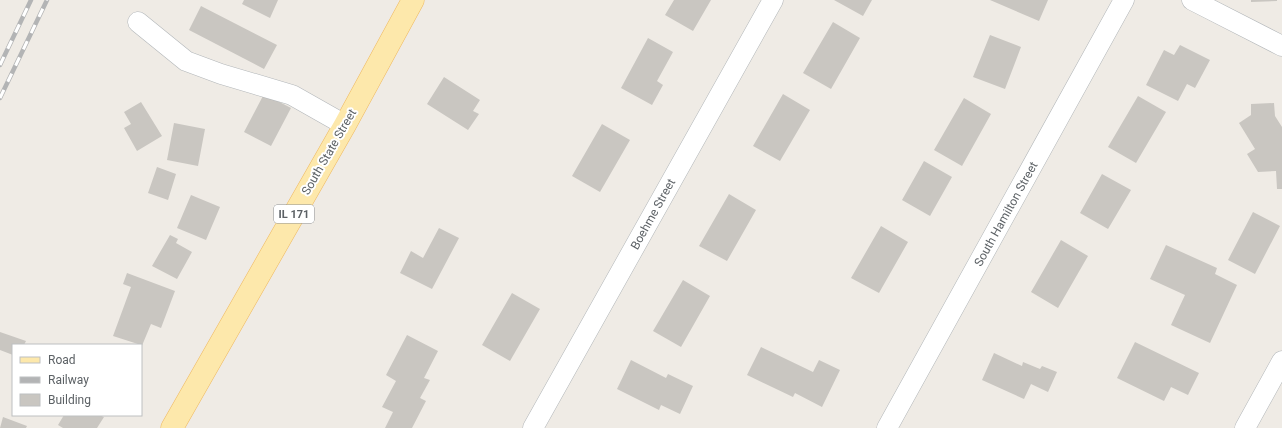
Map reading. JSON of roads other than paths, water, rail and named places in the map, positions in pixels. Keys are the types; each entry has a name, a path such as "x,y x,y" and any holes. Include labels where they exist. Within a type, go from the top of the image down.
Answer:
{"main road":[{"name":"South State Street","path":"172,428 345,125 414,0"}],"street":[{"name":"Boehme Street","path":"533,428 773,0"},
{"name":"South Hamilton Street","path":"887,428 1124,0"},
{"path":"1192,0 1282,46"},
{"path":"138,22 186,61 221,74 292,95 345,125"},
{"path":"1245,428 1282,360"}],"railway":[{"path":"0,65 31,0"},
{"path":"0,98 47,0"}]}
